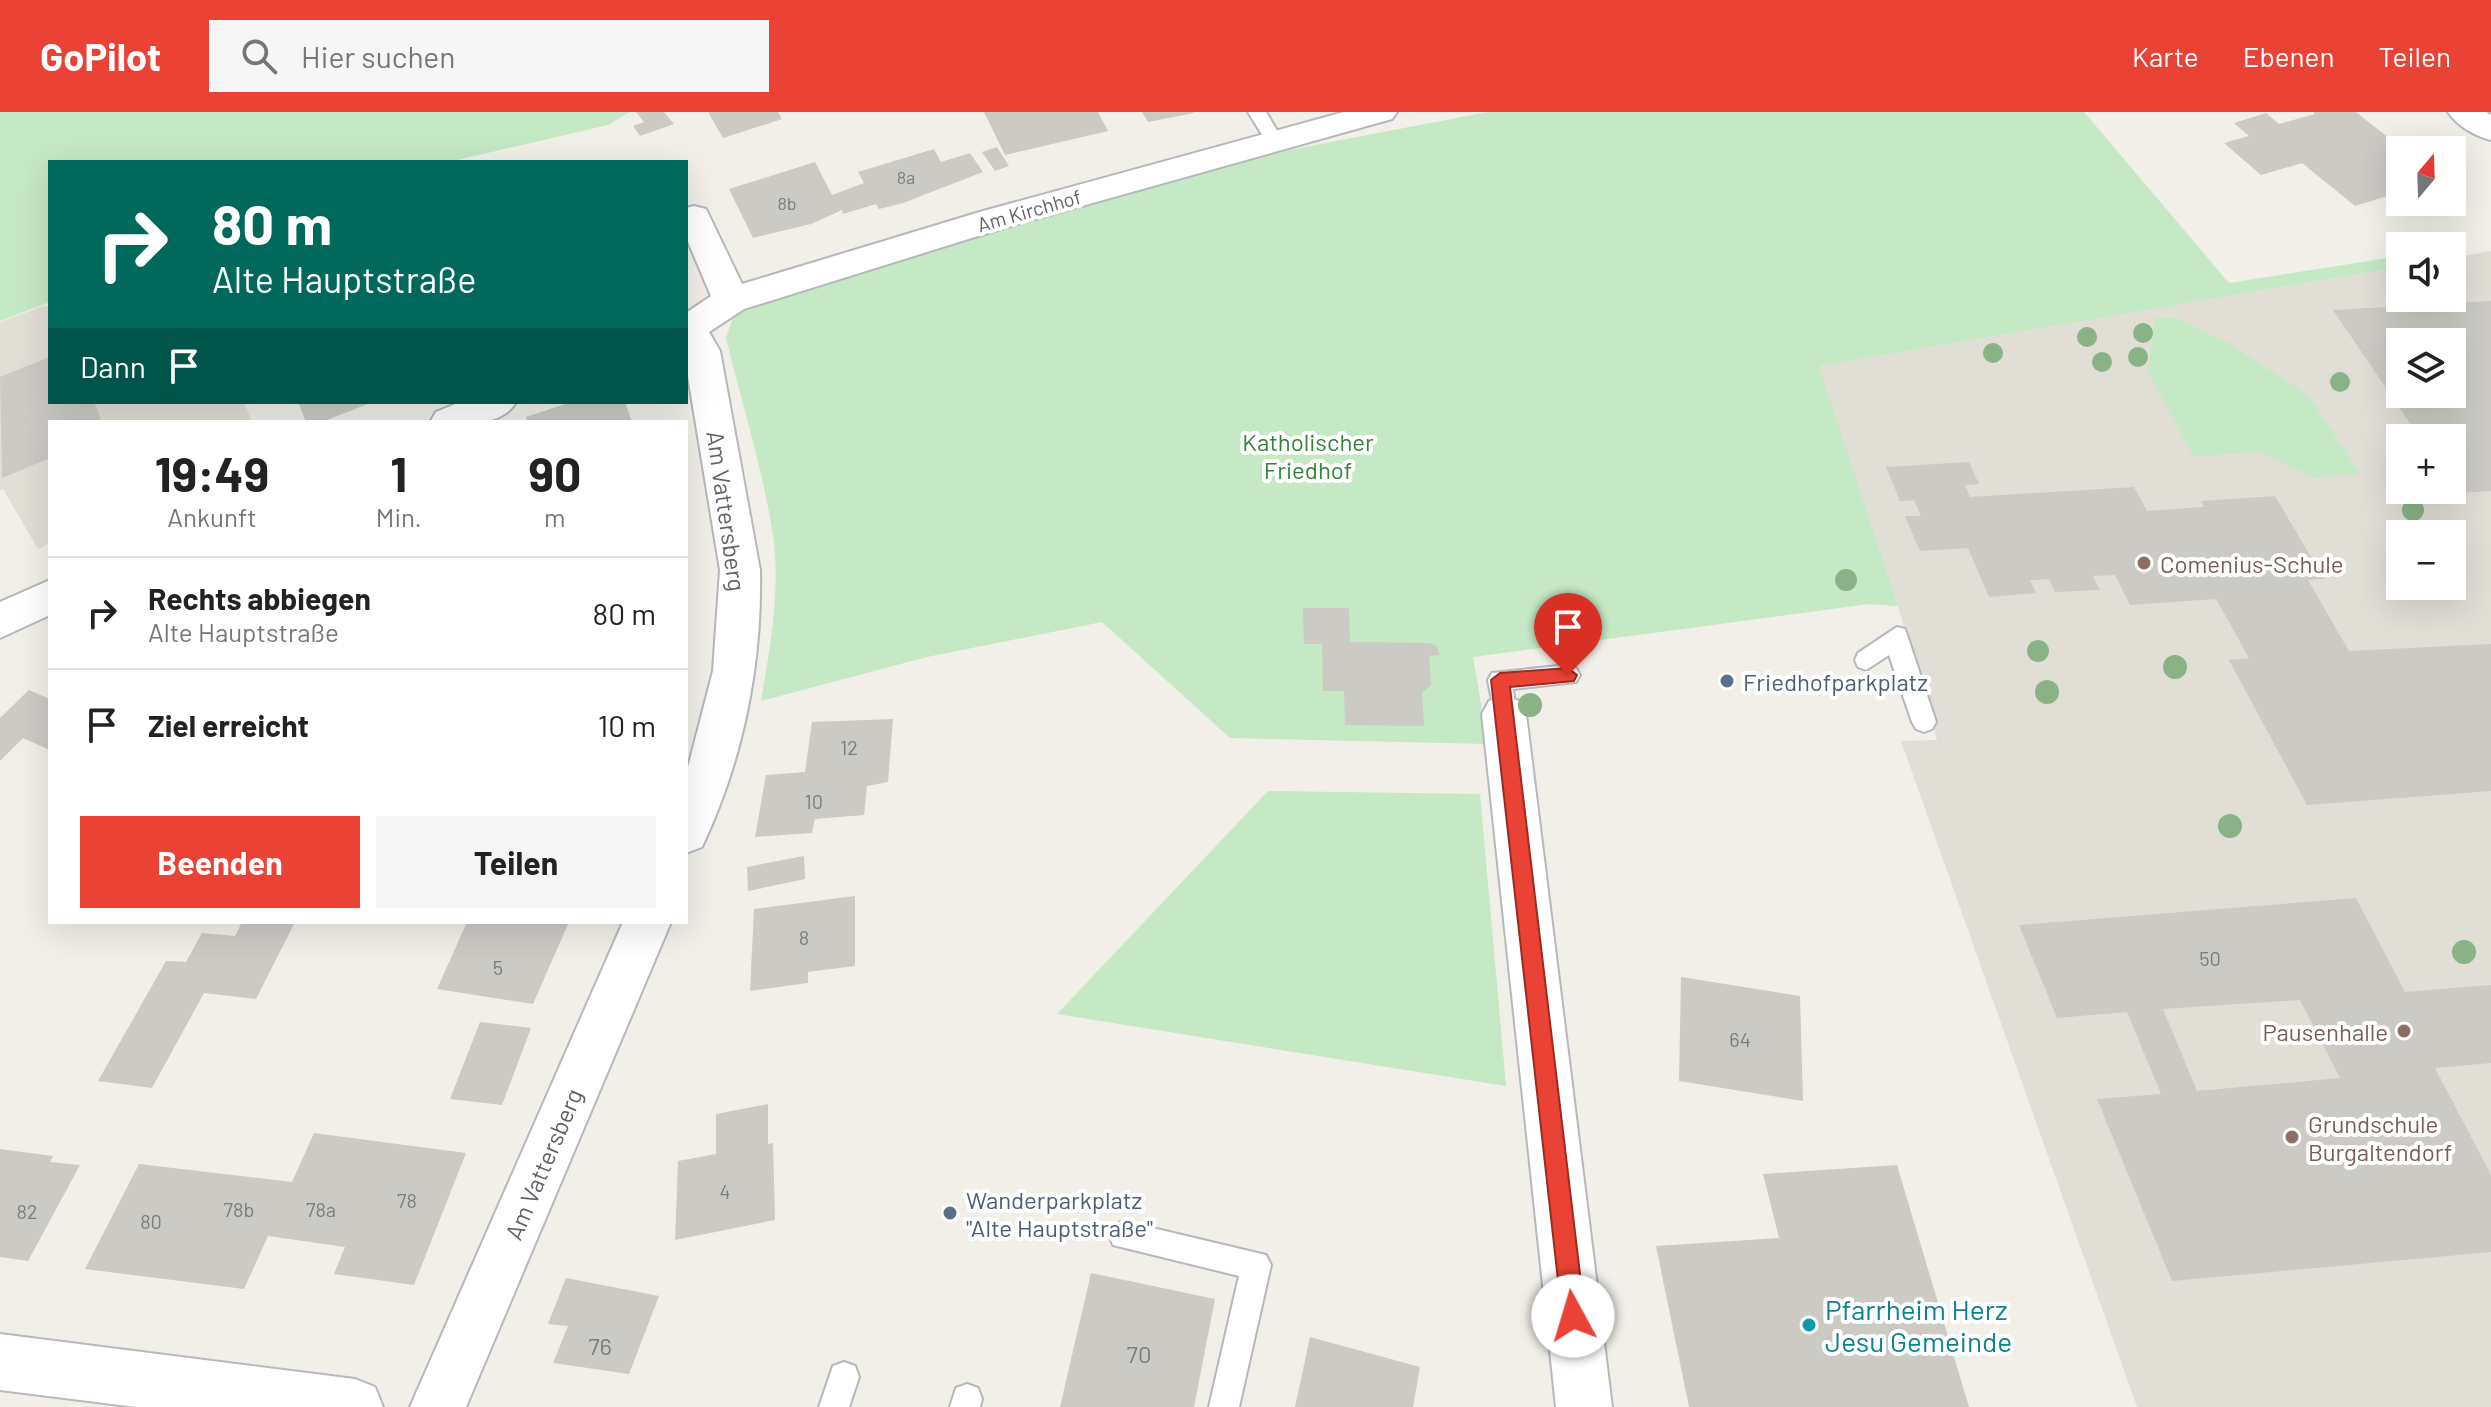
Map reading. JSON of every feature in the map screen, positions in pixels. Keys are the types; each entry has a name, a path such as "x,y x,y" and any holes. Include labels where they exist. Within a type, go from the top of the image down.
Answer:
{"street":[{"name":"Am Kirchhof","path":"688,329 731,300 995,219 1381,112"},
{"path":"2464,112 2491,130"},
{"path":"694,217 731,300"},
{"name":"Am Vattersberg","path":"688,329 702,351 740,570 741,596 721,730 688,828"},
{"path":"454,420 492,404"},
{"path":"0,621 48,597"},
{"path":"1504,714 1584,1407"},
{"name":"Am Vattersberg","path":"438,1407 646,924"},
{"path":"0,1362 355,1407"}],"lane":[{"path":"1257,112 1275,142"},
{"path":"1866,660 1897,636 1900,655 1924,722"},
{"path":"1504,714 1500,680 1568,675"},
{"path":"1123,1235 1256,1265 1224,1407"},
{"path":"834,1407 844,1377"}],"shaded area":[{"path":"2491,251 2491,1407 2137,1407 1901,741 1937,740 1898,606 1818,366 2386,269 2386,312 2466,312 2466,255"},
{"path":"48,307 48,404 245,404 251,420 48,420 48,544 38,549 3,489 0,490 0,322"}],"green space":[{"path":"0,112 630,112 608,125 457,160 48,160 48,303 0,321"},
{"name":"Katholischer Friedhof","path":"1488,112 2084,112 2229,283 2386,258 2386,269 1819,366 1898,606 1869,604 1473,657 1488,744 1230,738 1102,622 927,657 761,701 773,618 775,556 764,486 726,338 735,311 1025,217 1273,153"},
{"path":"2155,318 2177,318 2226,342 2308,395 2360,474 2315,478 2261,452 2193,456 2148,371"},
{"path":"1268,791 1480,794 1506,1086 1057,1014"}],"building":[{"path":"636,112 664,112 674,124 640,136 633,126 644,122"},
{"path":"708,112 778,112 782,119 723,138"},
{"path":"984,112 1098,112 1108,131 1005,155"},
{"path":"1142,112 1193,112 1194,113 1148,122"},
{"path":"2313,112 2356,112 2386,136 2386,196 2355,206 2302,163 2261,175 2224,143 2249,136 2234,123 2266,113 2279,124 2315,114"},
{"path":"997,147 1009,166 995,171 982,152"},
{"path":"934,149 941,162 970,153 983,172 903,203 879,209 876,204 843,214 842,210 811,224 753,238 729,189 815,162 832,195 864,183 858,172"},
{"path":"2491,301 2491,491 2466,492 2466,424 2410,424 2400,408 2466,408 2466,328 2386,328 2386,388 2333,310 2386,307 2386,312 2466,312 2466,302"},
{"path":"48,358 48,404 95,404 101,420 48,420 48,459 2,478 0,377"},
{"path":"299,404 368,404 327,420 305,420"},
{"path":"565,404 626,404 631,420 527,420 526,417"},
{"path":"1969,462 1979,484 1965,485 1970,497 2134,487 2147,511 2204,507 2201,501 2275,496 2324,579 2308,580 2349,651 2491,644 2491,791 2307,805 2229,660 2249,658 2216,599 2130,605 2115,575 2093,576 2100,590 2055,592 2049,579 2030,580 2036,593 1989,597 1968,548 1920,551 1905,516 1921,516 1914,500 1900,501 1886,467"},
{"path":"1303,608 1349,608 1350,642 1430,643 1436,646 1440,655 1429,656 1431,685 1422,693 1424,726 1345,725 1344,691 1323,691 1322,644 1304,644"},
{"path":"29,690 48,698 48,749 23,738 0,761 0,718"},
{"path":"893,719 888,782 867,786 864,815 815,819 812,833 755,837 766,775 805,772 812,722"},
{"path":"804,856 805,879 748,891 747,867"},
{"path":"855,896 855,966 808,972 808,983 750,991 754,909"},
{"path":"2356,898 2405,992 2491,985 2491,1063 2435,1068 2491,1175 2491,1252 2172,1281 2097,1099 2161,1094 2127,1012 2057,1018 2019,925","holes":["2300,1000 2340,1078 2197,1091 2163,1009"]},
{"path":"241,924 294,924 256,999 204,993 152,1088 98,1081 166,961 186,962 202,933 235,936"},
{"path":"466,924 568,924 533,1004 437,989"},
{"path":"1681,977 1800,996 1803,1101 1679,1081"},
{"path":"480,1022 531,1028 502,1105 450,1099"},
{"path":"768,1104 768,1144 773,1143 775,1220 675,1240 678,1161 716,1154 716,1114"},
{"path":"314,1133 466,1153 414,1285 334,1274 345,1247 268,1236 244,1289 85,1269 139,1164 292,1182"},
{"path":"0,1149 53,1156 50,1162 80,1165 28,1261 0,1257"},
{"name":"Pfarrheim Herz Jesu Gemeinde","path":"1897,1165 1969,1407 1689,1407 1656,1246 1779,1238 1763,1174"},
{"path":"1091,1273 1215,1299 1194,1407 1060,1407"},
{"path":"566,1278 659,1296 629,1374 553,1363 568,1326 548,1324"},
{"path":"1310,1337 1420,1367 1413,1407 1295,1407"}],"place":[{"name":"Comenius-Schule","path":"2144,563"},
{"name":"Friedhofparkplatz","path":"1727,681"},
{"name":"Pausenhalle","path":"2404,1031"},
{"name":"Grundschule Burgaltendorf","path":"2292,1137"},
{"name":"Wanderparkplatz \"Alte Hauptstraße\"","path":"950,1213"},
{"name":"Pfarrheim Herz Jesu Gemeinde","path":"1809,1325"}],"route":[{"path":"1568,675 1500,680 1573,1316"}]}
